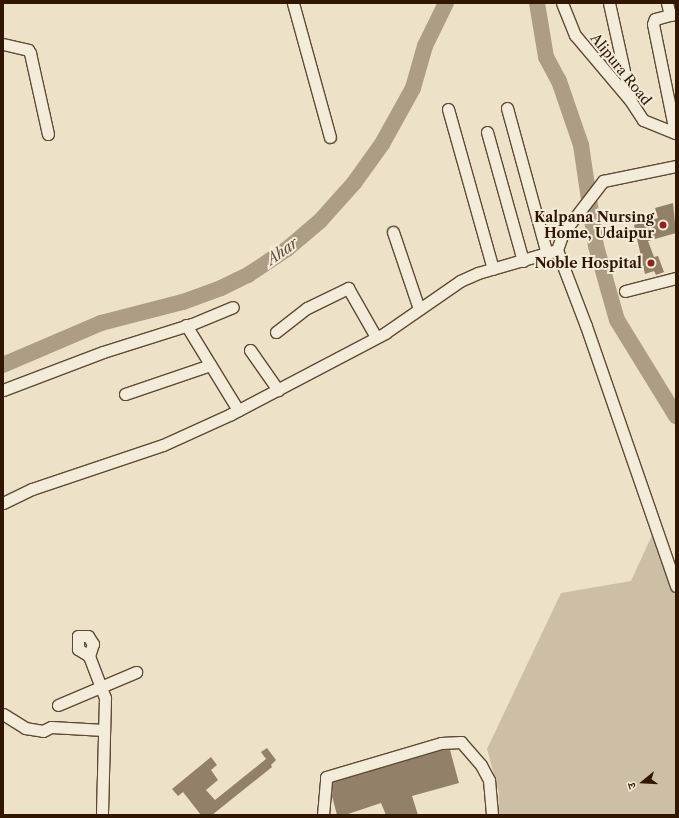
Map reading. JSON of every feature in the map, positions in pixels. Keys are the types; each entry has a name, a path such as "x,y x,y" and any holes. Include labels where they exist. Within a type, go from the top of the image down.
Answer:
{"street":[{"path":"293,3 330,137"},
{"name":"Alipura Road","path":"562,3 575,35 630,100 643,120 675,133"},
{"path":"609,3 630,100"},
{"path":"667,3 673,15 655,19 653,24 675,133"},
{"path":"3,44 28,50 30,53 48,134"},
{"path":"507,108 552,252 586,326 676,586"},
{"path":"448,109 493,270"},
{"path":"487,132 523,261"},
{"path":"3,504 32,489 162,445 278,390 376,337 460,281 552,252 603,181 676,166"},
{"path":"393,232 420,309"},
{"path":"625,291 676,278"},
{"path":"276,332 307,308 348,288 376,337"},
{"path":"3,390 103,352 186,325 233,307"},
{"path":"186,325 238,410"},
{"path":"250,350 278,390"},
{"path":"125,394 210,364"},
{"path":"89,656 105,698 102,815"},
{"path":"58,706 136,672"},
{"path":"3,714 25,728 42,731 51,727 104,730"},
{"path":"323,815 326,777 441,743 462,742 481,765 489,780 492,815"}],"shaded area":[{"path":"653,533 676,598 676,815 498,815 499,793 487,749 561,593 631,581"}],"building":[{"path":"673,203 676,233 648,241 654,257 658,256 664,272 656,275 654,271 645,274 634,225 658,218 655,208"},
{"path":"267,748 276,760 271,765 272,767 212,815 201,815 183,792 178,796 172,789 211,757 217,765 211,770 218,780 206,790 215,800 266,759 261,752"},
{"path":"442,750 450,750 459,783 412,796 418,815 386,815 381,803 345,815 337,815 332,796 333,782"}],"waterway":[{"name":"Ahar","path":"3,365 101,323 183,302 221,288 248,275 287,249 320,221 354,183 382,144 413,88 425,46 446,3"},
{"path":"537,3 546,57 559,81 581,145 596,246 617,320 676,416"}],"place":[{"name":"Kalpana Nursing Home, Udaipur","path":"663,225"},
{"name":"Noble Hospital","path":"651,263"}]}
